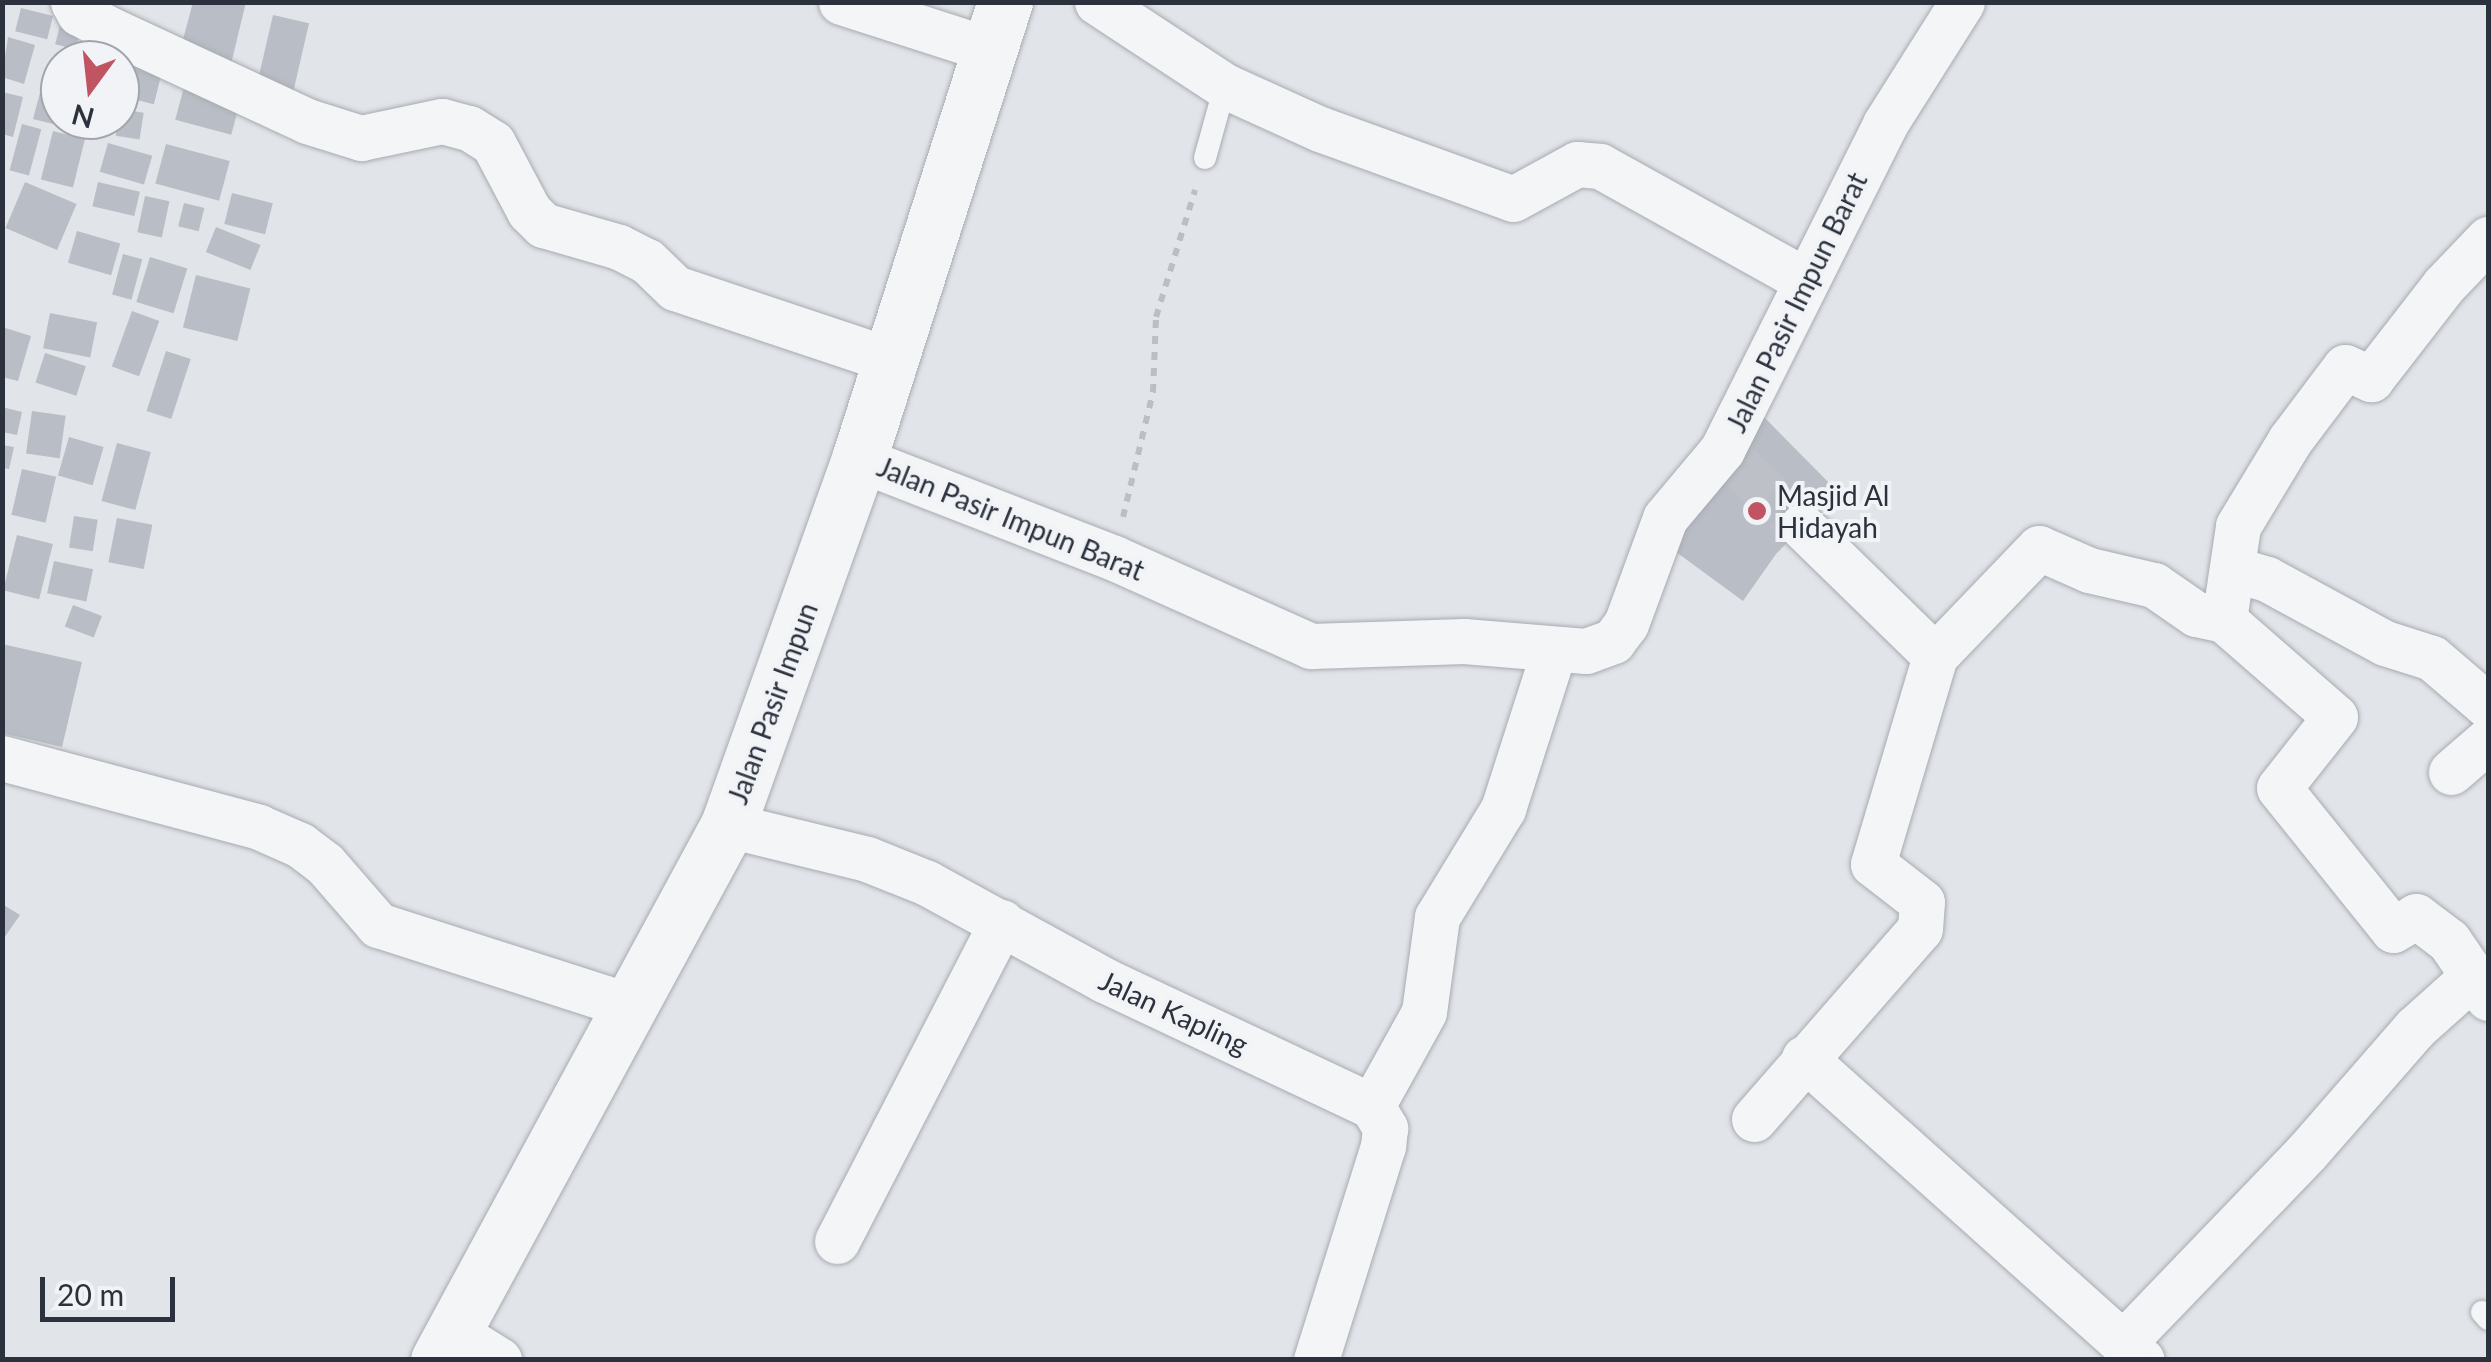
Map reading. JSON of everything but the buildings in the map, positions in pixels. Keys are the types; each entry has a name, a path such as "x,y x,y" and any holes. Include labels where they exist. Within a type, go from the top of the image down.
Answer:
{"street":[{"path":"74,2 79,13 111,30 308,121 360,138 396,136 442,121 469,128 494,143 529,211 544,225 633,254 675,288 890,360"},
{"path":"840,2 996,26"},
{"path":"1098,2 1225,86 1513,199 1577,164 1600,166 1803,280"},
{"name":"Jalan Pasir Impun Barat","path":"859,459 1114,558 1311,646 1464,641 1586,651 1613,641 1626,624 1666,518 1730,457 1803,280 1884,124 1962,2"},
{"name":"Jalan Pasir Impun","path":"444,1345 728,825 859,459 996,26"},
{"path":"2224,620 2236,570 2238,526 2257,489 2345,367 2371,379 2444,284 2488,239"},
{"path":"1802,526 1934,656"},
{"path":"1754,1119 1804,1058 1920,929 1922,902 1873,864 1934,656 2039,548 2089,570 2154,584 2196,614 2224,620 2335,718 2279,788 2394,930 2416,916 2449,942 2481,987 2415,1028 2134,1350 1804,1058"},
{"path":"2236,570 2268,579 2385,644 2432,658 2488,706"},
{"path":"1316,1360 1330,1297 1383,1146 1384,1128 1372,1106 1424,1012 1438,917 1503,808 1554,650"},
{"path":"2451,772 2488,740"},
{"path":"2,758 258,828 300,845 325,864 378,925 627,1005"},
{"name":"Jalan Kapling","path":"728,825 867,859 1002,922 1104,980 1372,1106"},
{"path":"837,1241 1002,922"},
{"path":"444,1345 499,1360"}],"lane":[{"path":"1205,158 1225,86"}],"path":[{"path":"1114,558 1153,392 1156,317 1205,158"}],"tunnel":[{"path":"1737,464 1802,526"}],"place":[{"name":"Masjid Al Hidayah","path":"1757,511"}]}
